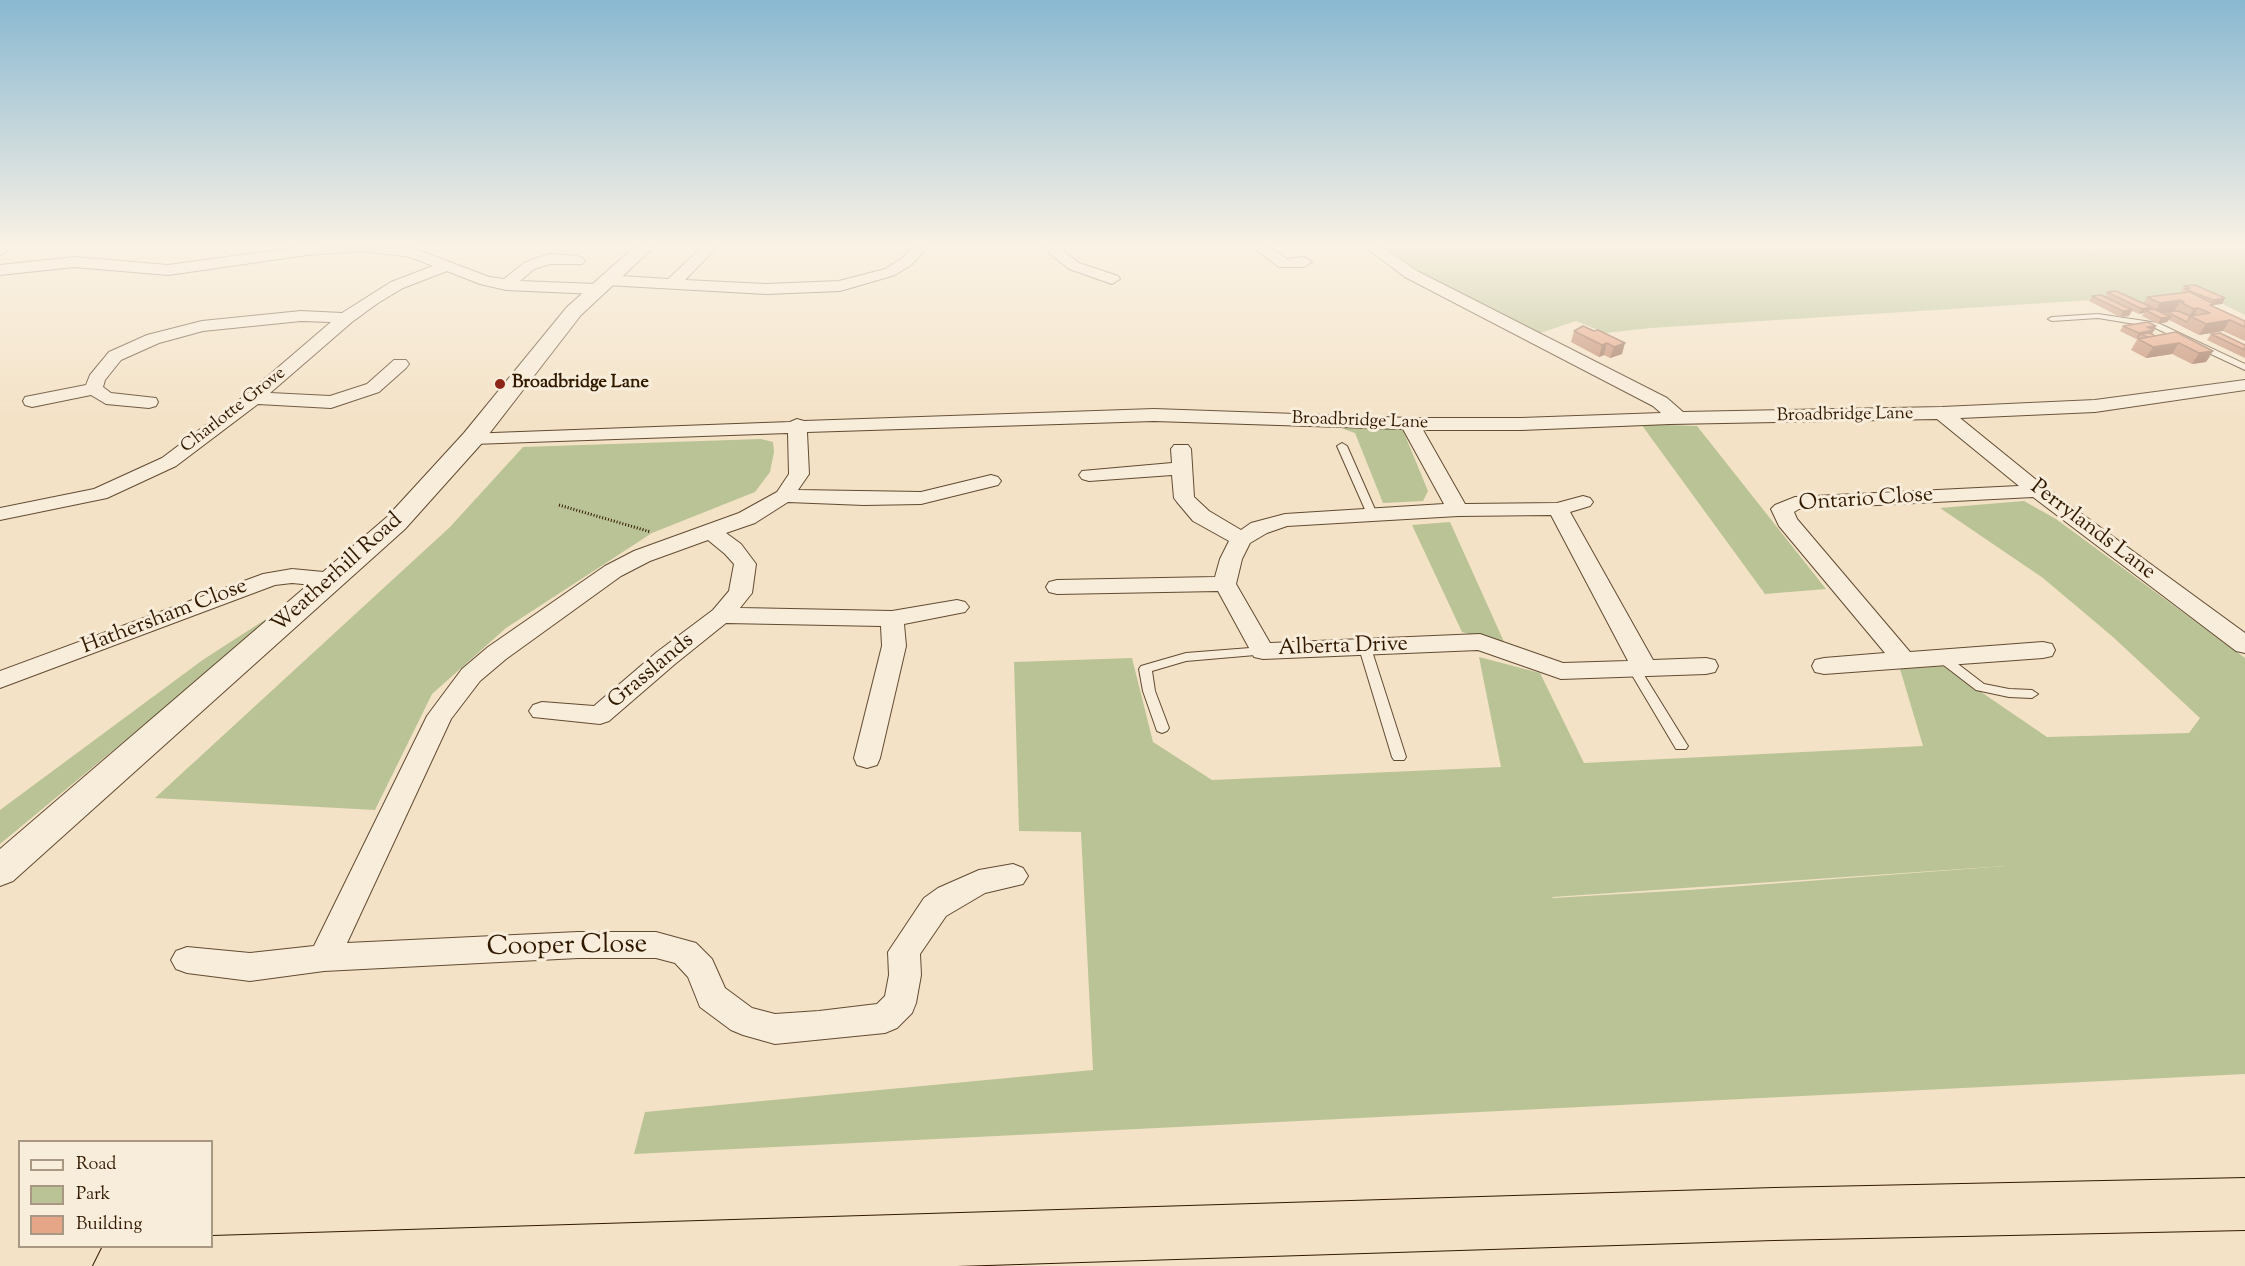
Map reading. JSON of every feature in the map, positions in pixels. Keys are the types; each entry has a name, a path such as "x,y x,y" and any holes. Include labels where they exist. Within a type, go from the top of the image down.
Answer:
{"highway":[{"path":"120,1266 1762,1214 2245,1204"}],"street":[{"name":"Charlotte Grove","path":"0,514 100,494 169,462 254,398 346,318 364,306"},
{"name":"Weatherhill Road","path":"0,871 334,580 396,523 473,438 558,329 580,306"},
{"path":"1473,306 1650,397 1671,409 1678,418"},
{"path":"94,389 96,379 115,356 153,339 202,326 249,320 301,316 346,318"},
{"path":"254,398 331,402 373,388 400,364"},
{"name":"Broadbridge Lane","path":"473,438 797,425 1154,415 1410,424 1521,424 1678,418 1942,413 2095,406 2245,385"},
{"path":"32,401 94,389 106,398 149,402"},
{"name":"Perrylands Lane","path":"1942,413 2038,491 2245,645"},
{"path":"1410,424 1458,510"},
{"path":"324,958 440,716 471,675 497,653 613,571 680,541 712,532 766,509 784,496 799,474 797,425"},
{"path":"1089,475 1180,459 1184,498 1201,516 1241,539"},
{"path":"784,496 864,499 921,498 991,481"},
{"name":"Ontario Close","path":"1904,660 1787,521 1782,508 1796,503 2038,491"},
{"path":"1057,586 1115,577 1225,584 1231,559 1241,539 1259,528 1284,520 1458,510 1558,510 1583,502"},
{"path":"1558,510 1640,670"},
{"name":"Grasslands","path":"542,711 600,715 666,658 721,615 740,592 745,564 733,549 712,532"},
{"name":"Hathersham Close","path":"0,680 271,579 292,576 334,580"},
{"name":"Alberta Drive","path":"1225,584 1263,651 1480,642 1561,671 1706,666"},
{"path":"721,615 892,619 957,608"},
{"path":"867,758 894,646 892,619"},
{"path":"1824,666 2043,650"},
{"name":"Cooper Close","path":"187,960 250,967 324,958 599,944 656,945 685,952 701,969 712,997 742,1020 775,1029 885,1018 900,1003 905,975 904,952 935,907 979,882 1013,876"}],"lane":[{"path":"2052,319 2094,316 2154,326 2245,367"},
{"path":"1342,446 1372,514"},
{"path":"1365,648 1399,757"},
{"path":"1162,728 1149,691 1145,669 1186,657 1263,651"},
{"path":"1941,657 1980,687 2008,693 2032,694"},
{"path":"1640,670 1681,746"}],"path":[{"path":"559,504 680,541"}],"green space":[{"path":"1487,306 1997,306 1651,328 1605,333 1576,321 1540,333"},
{"path":"2227,306 2245,306 2245,315"},
{"path":"1321,421 1402,428 1428,491 1423,501 1383,503 1355,433"},
{"path":"1641,424 1697,426 1826,589 1765,594"},
{"path":"761,439 773,442 774,452 770,472 755,492 652,533 506,628 432,694 375,810 155,798 450,527 523,447"},
{"path":"2024,501 2056,519 2245,658 2245,1074 634,1154 645,1112 1093,1070 1081,832 1019,831 1014,662 1132,658 1153,742 1212,780 1501,767 1479,657 1540,673 1584,763 1923,746 1900,669 1943,666 2047,737 2189,733 2200,718 2113,637 2043,578 1940,508","holes":["2006,866 1689,890 1552,898"]},
{"path":"1450,522 1505,644 1462,632 1412,525"},
{"path":"291,603 0,844 0,810 204,659"}],"building":[{"path":"2113,306 2124,306 2132,310 2123,311"},
{"path":"2136,306 2151,307 2142,309"},
{"path":"2188,306 2212,306 2245,321 2245,327 2230,320 2206,324 2190,316 2210,313 2198,308"},
{"path":"2154,309 2171,317 2161,318 2145,310"},
{"path":"2178,311 2190,316 2187,322 2167,312"},
{"path":"2148,322 2156,326 2147,327 2154,330 2139,333 2123,326"},
{"path":"1583,326 1594,331 1598,330 1625,343 1614,347 1607,343 1602,345 1574,331"},
{"path":"2176,332 2213,351 2199,353 2179,343 2153,347 2138,339"},
{"path":"2150,333 2155,336 2147,337 2141,334"},
{"path":"2220,333 2245,345 2245,350 2211,334"}],"place":[{"name":"Broadbridge Lane","path":"500,384"}]}
